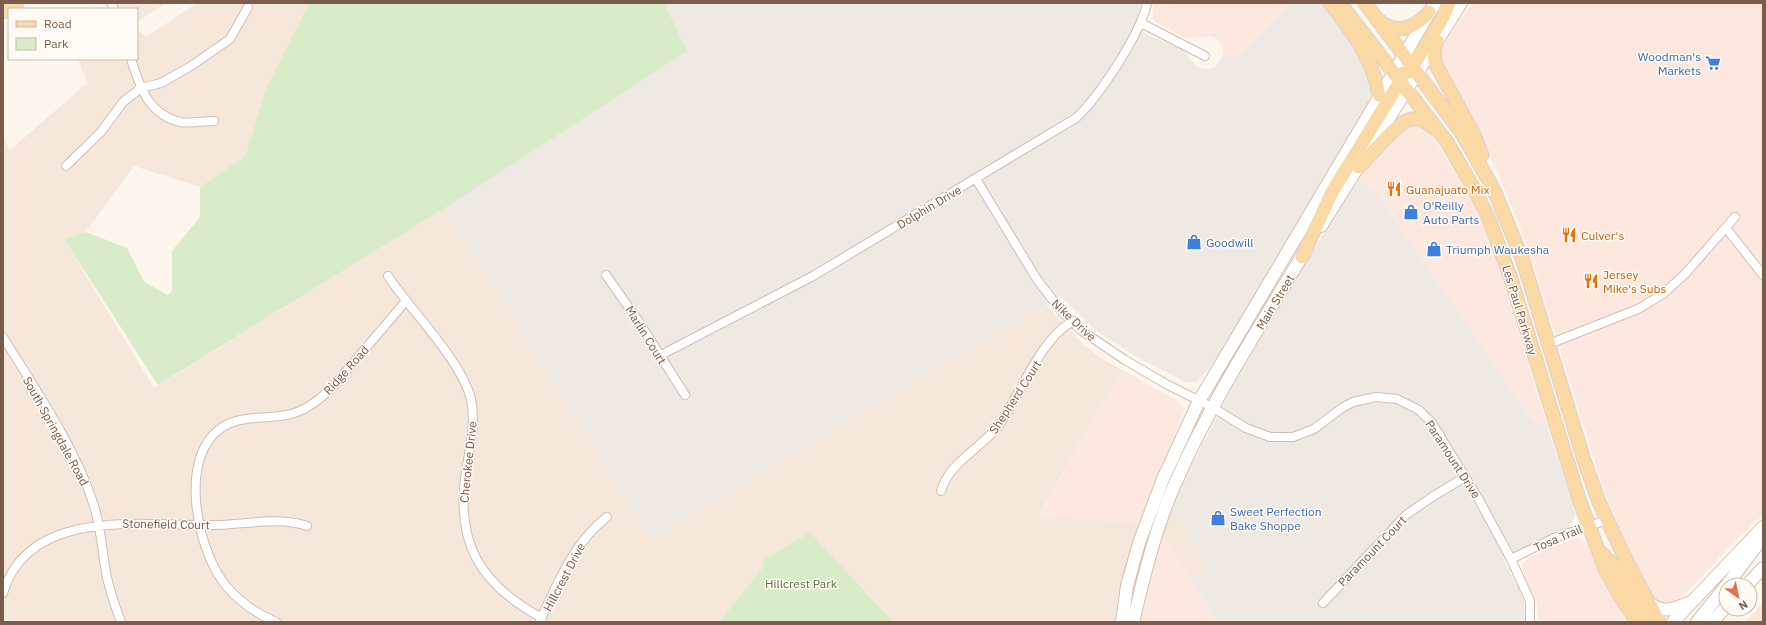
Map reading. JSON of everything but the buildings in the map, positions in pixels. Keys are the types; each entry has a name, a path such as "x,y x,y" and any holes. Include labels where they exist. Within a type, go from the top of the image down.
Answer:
{"main road":[{"path":"1330,3 1360,45 1372,69 1379,95"},
{"name":"Les Paul Parkway","path":"1340,3 1461,132 1484,172 1517,244 1584,460 1607,520 1659,622"},
{"name":"Les Paul Parkway","path":"1365,3 1404,56 1407,76 1473,187 1498,241 1511,279 1560,442 1589,525 1606,571 1616,591 1637,622"},
{"name":"Main Street","path":"1133,622 1147,561 1174,487 1212,407 1302,257 1359,167 1407,76 1437,41 1454,7 1461,3"},
{"path":"1302,257 1332,192 1407,76 1440,21 1454,7"},
{"path":"1376,17 1392,28 1403,29 1414,26 1432,8"},
{"path":"1404,56 1432,8"},
{"path":"1437,41 1434,50 1435,63 1480,148 1484,172"},
{"name":"Main Street","path":"1122,622 1127,586 1139,543 1164,479 1199,401 1379,95 1407,76"},
{"path":"1359,167 1392,133 1409,120 1424,121 1441,134"},
{"path":"1511,279 1523,292 1536,333 1540,338 1549,344"},
{"path":"1533,351 1546,357 1549,362 1567,418 1576,433"},
{"path":"1159,529 1158,514 1168,486 1164,479"},
{"path":"1673,622 1763,527"},
{"path":"1733,577 1763,537"},
{"path":"1597,546 1616,568 1647,622"},
{"path":"1755,577 1763,568"},
{"path":"1616,591 1630,622"},
{"path":"1697,622 1718,596"},
{"path":"1650,603 1657,609 1665,610 1692,602"}],"street":[{"name":"Dolphin Drive","path":"660,356 813,276 1076,118 1095,97 1141,23 1147,3"},
{"path":"66,166 100,133 123,102 141,88 161,83 230,39 248,7"},
{"path":"1141,23 1206,56"},
{"path":"131,60 146,99 158,112 181,122 214,121"},
{"name":"Nike Drive","path":"976,178 1046,292 1063,313 1082,331 1114,353 1162,382 1199,401"},
{"path":"1549,344 1625,315 1650,303 1672,287 1735,217"},
{"path":"1726,228 1763,275"},
{"name":"Marlin Court","path":"606,275 685,395"},
{"name":"Cherokee Drive","path":"388,276 405,302 452,360 462,376 471,398 473,420 462,500 464,522 470,544 485,573 494,584 541,620"},
{"name":"Ridge Road","path":"276,622 248,607 228,588 217,572 208,553 201,525 196,494 197,464 202,450 214,434 230,423 240,420 285,416 315,402 335,384 405,302"},
{"name":"Shepherd Court","path":"941,490 947,475 978,447 999,424 1034,366 1057,333 1063,326 1074,322"},
{"name":"South Springdale Road","path":"3,337 77,464 95,508 110,589 121,622"},
{"name":"Paramount Drive","path":"1199,401 1212,407 1248,429 1270,437 1286,438 1309,432 1342,408 1359,400 1376,397 1397,399 1414,407 1428,419 1465,477 1511,559 1530,601 1530,622"},
{"name":"Paramount Court","path":"1323,603 1406,515 1465,477"},
{"name":"Hillcrest Drive","path":"541,620 578,547 594,527 607,517"},
{"name":"Tosa Trail","path":"1511,559 1554,538 1607,520"},
{"name":"Stonefield Court","path":"3,592 13,572 32,549 67,532 86,527 135,522 201,525 274,521 297,522 307,526"}],"shaded area":[{"path":"122,3 166,3 138,21 138,8 113,8"},
{"path":"197,3 309,3 267,86 245,156 200,187 134,166 86,232 64,239 154,388 445,208 651,539 1046,304 1084,345 1099,357 1122,370 1039,515 1140,524 1125,573 1115,622 893,622 810,532 762,561 764,566 719,622 3,622 3,138 10,150 87,83 78,60 138,60 138,30 146,37"},
{"path":"664,3 1141,3 1133,28 1183,50 1197,67 1206,69 1215,67 1222,58 1241,54 1290,3 1326,3 1347,30 1372,83 1371,95 1367,108 1232,335 1211,366 1197,382 1185,382 1132,354 1098,332 1060,296 651,539 445,208 686,51"},
{"path":"1154,3 1290,3 1241,54 1222,58 1224,51 1216,38 1211,36 1186,38 1155,22 1152,17"},
{"path":"1472,3 1763,3 1763,515 1735,541 1694,585 1669,606 1657,602 1623,538 1604,491 1527,245 1495,166 1460,104 1438,53"},
{"path":"1413,123 1428,130 1435,140 1461,182 1487,232 1545,419 1534,423 1377,193 1358,179 1368,162 1402,127"},
{"path":"1358,179 1377,193 1534,423 1545,419 1575,516 1570,526 1535,541 1504,560 1524,598 1525,622 1218,622 1190,579 1208,567 1171,505 1227,397 1245,358"},
{"path":"1122,370 1177,400 1183,407 1184,411 1140,524 1039,516"},
{"path":"1171,505 1208,567 1190,579 1161,533"},
{"path":"1161,533 1190,579 1218,622 1139,622"},
{"path":"1578,538 1587,542 1626,622 1538,622 1537,604 1522,564 1531,557 1545,550"},
{"path":"1763,603 1763,622 1745,622 1750,617 1758,617 1758,608"}],"green space":[{"path":"309,3 664,3 687,51 445,208 158,385 64,239 86,232 127,248 144,282 168,295 172,291 172,251 200,217 200,187 245,156 267,86"},
{"name":"Hillcrest Park","path":"810,532 893,622 719,622 764,566 762,561"}],"place":[{"name":"Woodman's Markets","path":"1713,63"},
{"name":"Guanajuato Mix","path":"1394,189"},
{"name":"O'Reilly Auto Parts","path":"1411,212"},
{"name":"Culver's","path":"1569,235"},
{"name":"Goodwill","path":"1194,242"},
{"name":"Triumph Waukesha","path":"1434,249"},
{"name":"Jersey Mike's Subs","path":"1591,281"},
{"name":"Sweet Perfection Bake Shoppe","path":"1218,518"}]}
